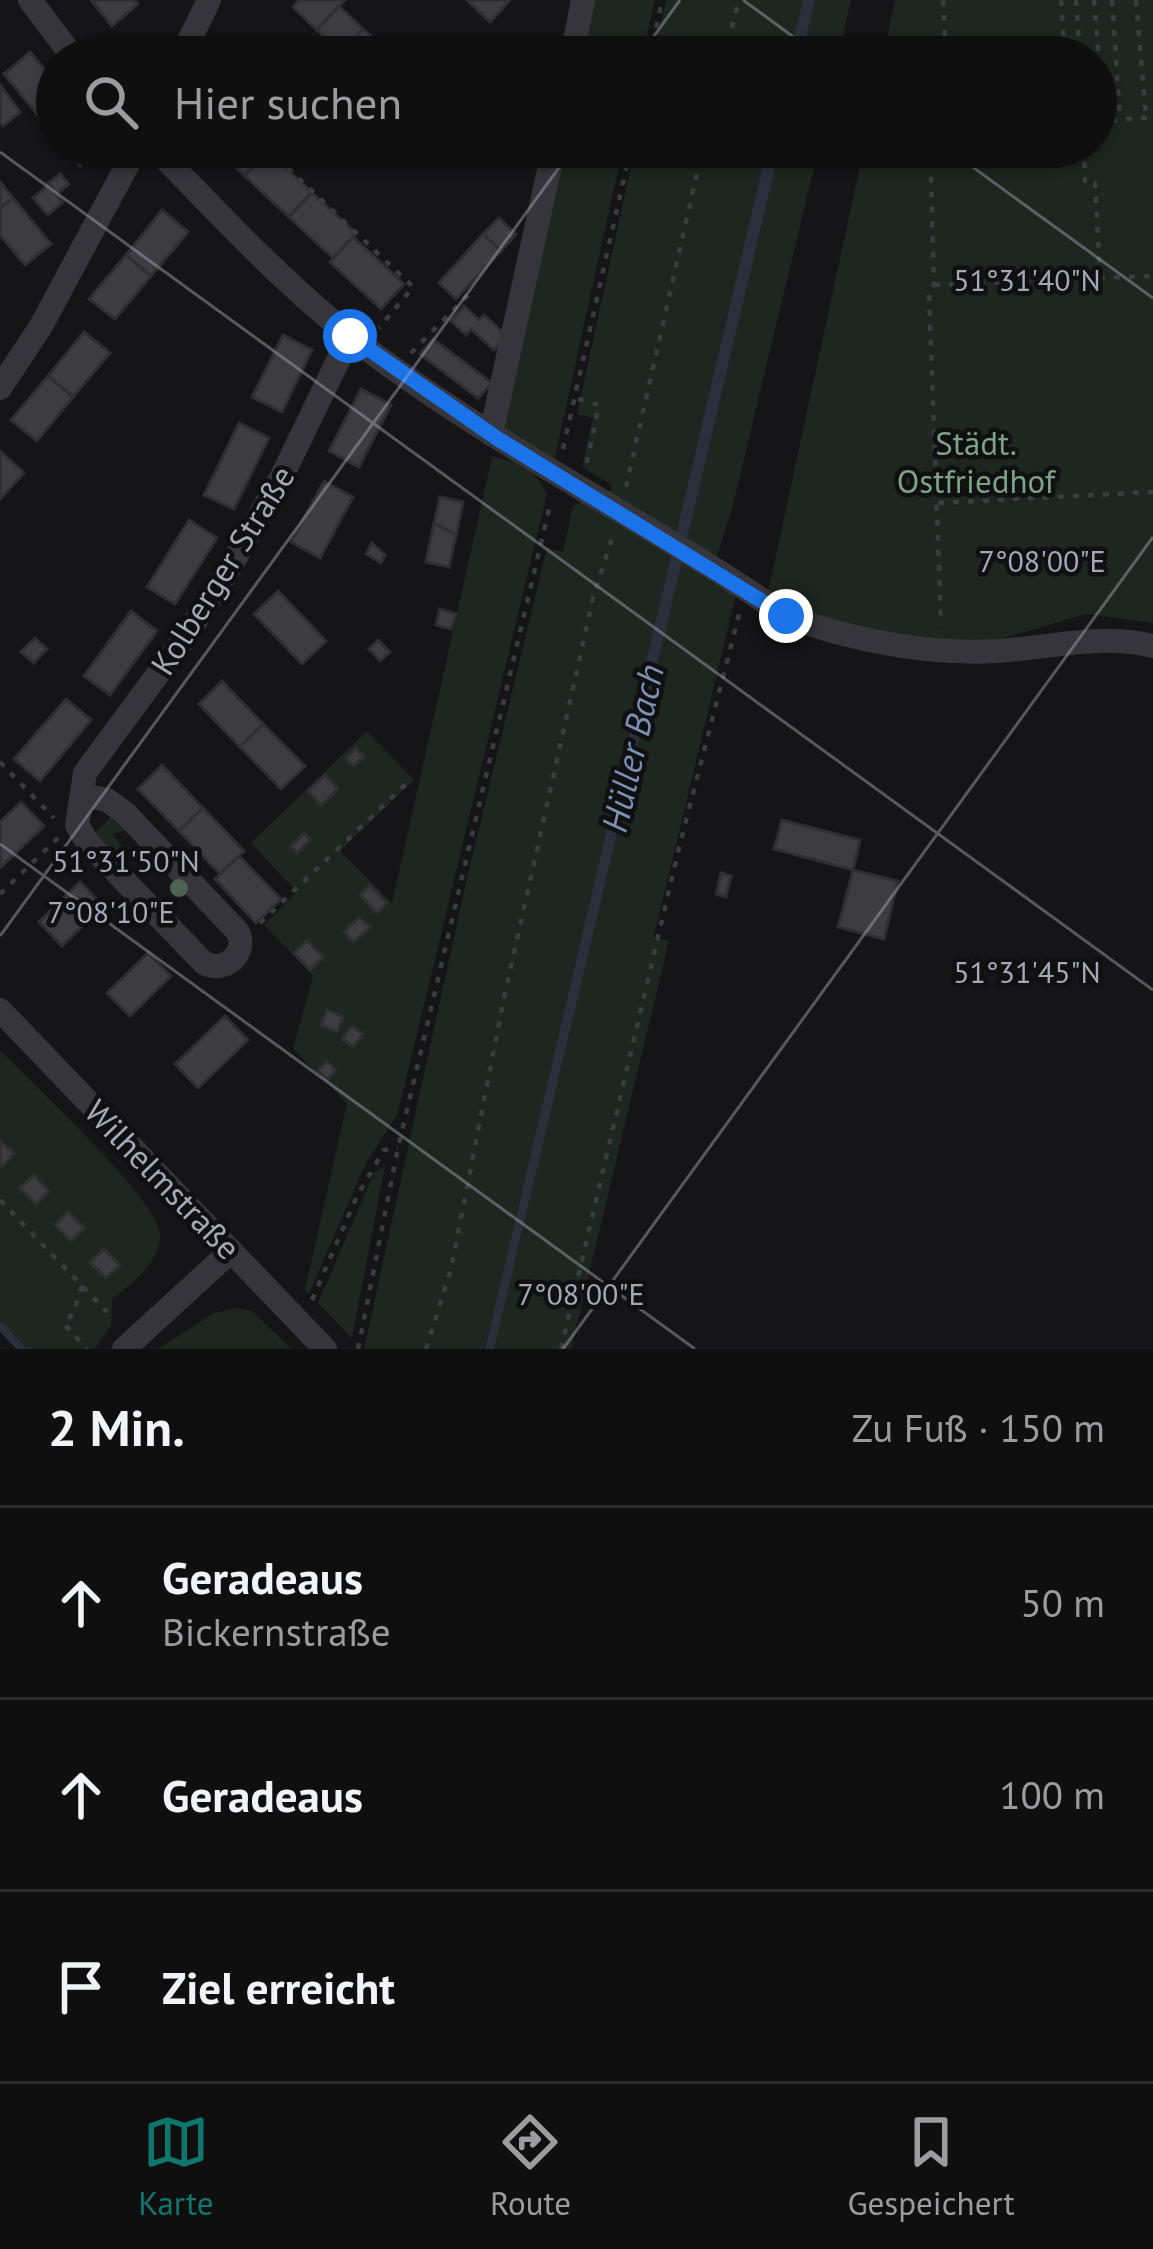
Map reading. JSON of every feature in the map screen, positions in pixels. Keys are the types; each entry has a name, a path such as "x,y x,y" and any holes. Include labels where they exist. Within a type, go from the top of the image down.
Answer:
{"street":[{"path":"30,0 58,36"},
{"path":"191,36 209,0"},
{"path":"576,36 584,0"},
{"path":"0,388 41,326 126,168"},
{"path":"175,168 254,249 357,341 491,434 786,616 815,627 941,651 1003,651 1090,640 1153,646"},
{"path":"491,434 549,168"},
{"name":"Kolberger Straße","path":"83,795 85,773 186,636 233,562 357,341"},
{"path":"83,795 107,800 124,813 242,941 240,951 224,967 204,963 88,843 77,825 83,795"},
{"name":"Wilhelmstraße","path":"0,1010 325,1349"},
{"path":"124,1349 231,1251"}],"path":[{"path":"654,36 662,0"},
{"path":"730,36 739,0"},
{"path":"943,0 945,36"},
{"path":"1061,0 1064,36"},
{"path":"1076,0 1079,36"},
{"path":"1094,0 1096,36"},
{"path":"1112,0 1114,36"},
{"path":"1117,120 1149,117 1136,0"},
{"path":"1117,75 1120,120"},
{"path":"288,168 413,287 357,341"},
{"path":"572,412 626,168"},
{"path":"426,1349 451,1269 504,998 593,598 627,517 699,168"},
{"path":"932,168 934,285 929,292 941,651"},
{"path":"1084,168 1084,183 1095,183 1100,276"},
{"path":"934,285 1153,275"},
{"path":"396,369 470,293"},
{"path":"575,399 599,405 581,489"},
{"path":"938,502 1153,492"},
{"path":"358,1347 398,1148 541,547"},
{"path":"561,1349 742,586"},
{"path":"0,761 66,831 0,894"},
{"path":"242,941 408,782"},
{"path":"295,1317 310,1304 357,1196 384,1150 398,1148"},
{"path":"0,1200 107,1312"},
{"path":"82,1286 74,1312 64,1324 87,1349"}],"green space":[{"path":"588,0 655,0 647,36 581,36"},
{"path":"666,0 803,0 794,36 658,36"},
{"path":"815,0 851,0 843,36 807,36"},
{"name":"Städt. Ostfriedhof","path":"895,0 1153,0 1153,623 1086,614 974,647 929,644 822,622 767,597 859,168 1117,168 1117,36 887,36"},
{"path":"554,168 618,168 554,462 499,426"},
{"path":"630,168 762,168 675,538 608,497 612,485 582,467 593,418 577,414"},
{"path":"775,168 814,168 715,562 686,545"},
{"path":"492,457 525,467 547,494 398,1113 365,1165 309,1294 305,1290 347,1103 293,1049 313,976 264,925 297,892 251,843 367,731 414,780 340,851 392,903"},
{"path":"583,502 672,551 485,1349 364,1349 466,882 547,548 563,552 573,506"},
{"path":"683,558 737,590 654,937 669,941 571,1349 494,1349"},
{"path":"113,815 131,829 112,834 129,854 112,859 94,833"},
{"path":"0,1050 116,1168 138,1194 160,1233 151,1262 112,1299 111,1326 94,1349 27,1349 0,1321"},
{"path":"385,1166 352,1338 318,1303 374,1173"},
{"path":"236,1308 252,1311 292,1349 158,1349 214,1313"}],"water":[{"path":"803,0 815,0 807,36 794,36"},
{"path":"762,168 775,168 686,545 675,538"},
{"name":"Hüller Bach","path":"672,551 683,558 494,1349 485,1349"}],"building":[{"path":"91,0 134,0 138,4 112,26"},
{"path":"299,0 345,0 317,30 293,7"},
{"path":"467,0 510,0 490,22"},
{"path":"339,6 363,29 357,36 324,36 317,30"},
{"path":"30,52 36,59 36,113 4,74"},
{"path":"0,85 20,112 3,126 0,122"},
{"path":"253,168 286,168 312,192 289,217 245,176"},
{"path":"60,174 69,184 57,194 48,183"},
{"path":"0,182 13,198 0,208"},
{"path":"48,185 63,202 48,215 33,198"},
{"path":"312,193 356,233 333,258 289,217"},
{"path":"13,198 51,244 25,265 0,235 0,208"},
{"path":"162,210 188,232 151,276 126,255"},
{"path":"499,218 516,234 501,251 483,234"},
{"path":"483,234 501,251 456,299 439,283"},
{"path":"353,237 404,284 381,309 330,262"},
{"path":"126,255 151,276 115,319 89,299"},
{"path":"464,306 479,320 484,315 507,336 494,350 471,329 466,335 451,321"},
{"path":"84,332 110,353 73,397 48,376"},
{"path":"283,335 312,350 282,412 252,397"},
{"path":"433,339 492,383 478,398 420,354"},
{"path":"48,376 73,397 37,441 11,420"},
{"path":"361,389 391,405 359,467 329,451"},
{"path":"239,423 269,438 234,509 204,495"},
{"path":"0,451 24,473 0,499"},
{"path":"324,481 353,497 320,558 291,542"},
{"path":"440,497 463,502 456,535 434,523"},
{"path":"189,520 217,538 175,604 147,587"},
{"path":"434,523 456,535 449,567 426,562"},
{"path":"372,543 385,555 381,563 366,554"},
{"path":"278,591 326,641 302,664 254,614"},
{"path":"440,609 456,614 451,629 436,625"},
{"path":"131,611 157,631 110,695 84,676"},
{"path":"35,638 47,649 34,663 21,652"},
{"path":"378,640 390,652 380,661 369,649"},
{"path":"222,681 263,724 240,747 199,704"},
{"path":"66,699 91,720 40,781 14,759"},
{"path":"263,724 305,766 281,789 240,747"},
{"path":"356,748 364,757 354,766 346,758"},
{"path":"162,765 203,808 179,831 138,789"},
{"path":"325,775 338,789 321,805 308,791"},
{"path":"21,802 44,826 0,868 0,822"},
{"path":"203,808 244,851 220,874 179,831"},
{"path":"782,820 860,840 853,870 774,849"},
{"path":"304,833 310,840 297,853 291,846"},
{"path":"239,856 281,899 256,923 215,879"},
{"path":"853,870 898,881 884,939 838,927"},
{"path":"721,873 731,876 726,897 716,894"},
{"path":"80,882 103,906 62,946 39,922"},
{"path":"370,885 387,903 377,913 360,895"},
{"path":"359,917 370,927 354,942 344,932"},
{"path":"307,941 323,957 310,970 294,953"},
{"path":"148,953 171,976 130,1016 107,993"},
{"path":"327,1010 343,1017 337,1032 321,1025"},
{"path":"225,1016 248,1040 198,1088 175,1064"},
{"path":"352,1026 363,1034 353,1047 342,1039"},
{"path":"327,1061 336,1070 327,1080 318,1070"},
{"path":"0,1140 14,1154 1,1167 0,1166"},
{"path":"34,1175 49,1191 36,1204 20,1188"},
{"path":"68,1212 84,1228 71,1241 55,1225"},
{"path":"104,1249 120,1265 106,1278 90,1262"}],"waterway":[{"path":"0,1326 22,1349"}],"route":[{"path":"350,336 498,439 786,616"}]}
